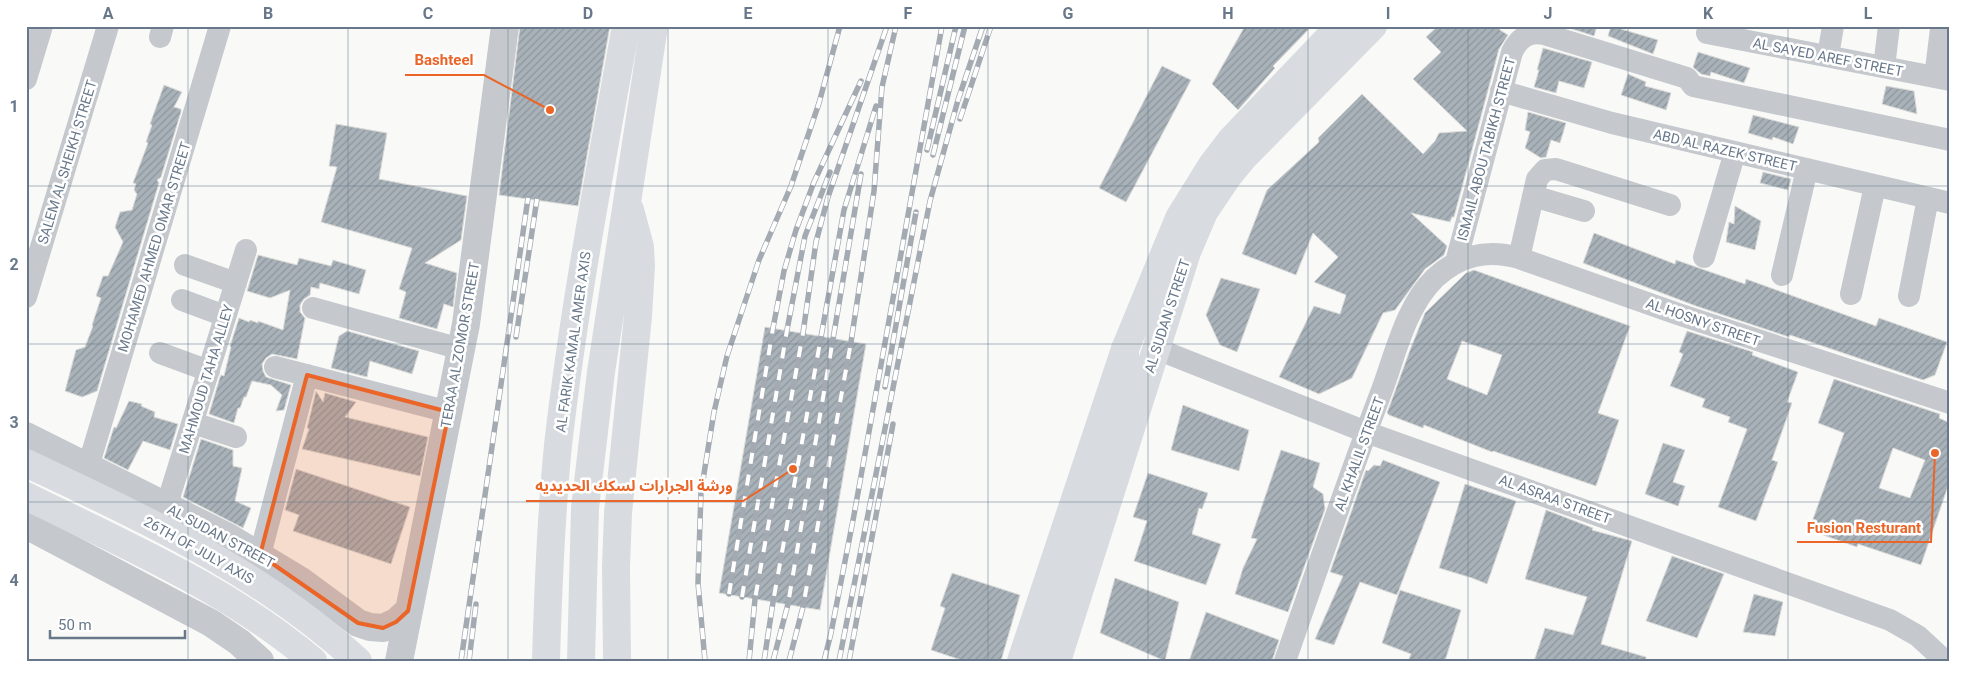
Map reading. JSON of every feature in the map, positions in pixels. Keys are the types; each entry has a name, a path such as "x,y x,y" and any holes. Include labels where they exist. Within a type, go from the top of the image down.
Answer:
{"main road":[{"name":"AL FARIK KAMAL AMER AXIS","path":"546,661 553,504 568,368 596,193 626,26"},
{"path":"581,661 585,508 601,372 654,26"},
{"name":"AL SUDAN STREET","path":"1021,661 1125,350 1179,218 1212,165 1252,117 1340,26"},
{"name":"AL SUDAN STREET","path":"1057,661 1187,252 1198,225 1216,193 1243,158 1373,26"},
{"path":"617,661 616,567 618,513 638,316 641,266 640,247 627,199"},
{"path":"1036,661 1120,413 1125,388 1125,350"},
{"name":"26TH OF JULY AXIS","path":"26,463 164,517 319,627 358,661"},
{"name":"26TH OF JULY AXIS","path":"26,496 155,559 232,602 268,626 313,661"}],"street":[{"path":"26,79 42,26"},
{"name":"SALEM AL SHEIKH STREET","path":"26,297 108,26"},
{"name":"MOHAMED AHMED OMAR STREET","path":"88,467 220,26"},
{"name":"TERAA AL ZOMOR STREET","path":"399,661 449,412 471,290 505,26"},
{"path":"1828,56 1833,26"},
{"path":"1884,67 1890,26"},
{"path":"1941,29 1942,79"},
{"name":"ISMAIL ABOU TABIKH STREET","path":"1456,262 1512,52 1517,43 1524,37 1537,33 1687,78 1693,86 1950,140"},
{"name":"AL SAYED AREF STREET","path":"1707,33 1767,35 1828,56 1942,79"},
{"name":"ABD AL RAZEK STREET","path":"1501,91 1612,123 1939,200"},
{"path":"1704,257 1735,152"},
{"path":"1519,258 1540,174 1550,168 1670,205"},
{"path":"1782,275 1808,170"},
{"path":"1851,294 1875,186"},
{"path":"1533,196 1584,211"},
{"path":"1909,296 1939,200"},
{"name":"MAHMOUD TAHA ALLEY","path":"164,517 246,250"},
{"name":"AL HOSNY STREET","path":"1456,262 1471,256 1487,253 1519,258 1678,314 1950,403"},
{"name":"AL KHALIL STREET","path":"1285,661 1366,432 1412,310 1435,278 1456,262"},
{"path":"197,263 236,282"},
{"path":"182,300 225,316"},
{"path":"313,308 461,349"},
{"name":"AL ASRAA STREET","path":"1157,349 1366,432 1890,620 1918,636 1946,661"},
{"path":"160,353 209,371"},
{"path":"275,367 449,412"},
{"path":"260,555 307,375"},
{"path":"193,423 236,437"},
{"name":"AL SUDAN STREET","path":"26,436 88,467 164,517 228,537 260,555 301,581 358,623 370,628 383,628 396,622 408,611"},
{"path":"26,525 211,623 239,642 260,661"},
{"path":"358,623 370,661"}],"highlighted area":[{"path":"307,375 449,412 408,611 396,622 383,628 358,623 260,555"}],"building":[{"path":"520,26 610,26 578,206 499,195"},
{"path":"1245,26 1312,26 1273,66 1275,68 1238,110 1212,84"},
{"path":"1438,26 1498,26 1500,30 1508,35 1499,49 1454,217 1452,217 1450,222 1411,213 1447,246 1444,255 1425,269 1395,310 1383,313 1352,378 1319,394 1279,377 1314,306 1340,314 1346,295 1314,282 1338,257 1313,233 1296,275 1242,254 1267,190 1319,142 1318,138 1362,94 1423,154 1435,141 1439,133 1467,131 1413,79 1441,52 1426,37"},
{"path":"1563,26 1597,26 1594,36"},
{"path":"1611,26 1658,40 1653,54 1608,36"},
{"path":"1543,48 1592,62 1584,88 1559,81 1556,93 1534,87"},
{"path":"1698,52 1750,68 1744,83 1711,72 1710,76 1701,74 1693,67"},
{"path":"1162,66 1191,80 1126,202 1099,188"},
{"path":"1628,74 1646,82 1645,86 1671,93 1666,110 1621,95"},
{"path":"164,85 182,92 174,107 181,109 181,112 161,177 157,180 159,183 97,391 82,397 65,391 76,350 85,347 93,326 101,298 96,296 103,276 108,276 123,242 115,227 120,212 132,210 137,194 134,190 136,184 133,183 148,143 146,142 152,125 150,124"},
{"path":"1886,86 1914,91 1917,114 1882,104"},
{"path":"1528,112 1566,123 1560,143 1551,140 1546,157 1541,158 1525,148 1530,132 1525,130"},
{"path":"1753,115 1799,127 1793,144 1773,137 1772,140 1748,133"},
{"path":"336,124 387,133 379,179 467,196 461,240 425,263 457,273 453,307 444,304 437,329 399,318 406,292 399,289 412,248 321,222 337,167 329,166"},
{"path":"1763,172 1791,179 1788,190 1760,183"},
{"path":"1735,206 1761,221 1755,250 1726,242 1729,222 1734,224"},
{"path":"1594,233 1675,264 1676,260 1745,284 1746,279 1876,326 1879,318 1947,342 1935,375 1923,380 1790,335 1789,337 1696,306 1583,263"},
{"path":"258,255 297,265 299,258 331,266 333,260 366,270 359,294 320,283 319,289 311,287 310,295 300,305 300,312 305,318 297,359 272,354 262,364 266,377 291,385 284,410 276,411 282,395 271,385 252,381 246,397 244,397 240,408 238,408 234,423 209,414 220,377 221,375 224,376 230,346 239,318 249,322 250,320 258,323 258,321 283,330 290,290 270,298 247,291"},
{"path":"1474,270 1630,326 1598,413 1619,420 1596,486 1492,452 1424,425 1423,428 1387,413 1425,313 1466,273","holes":["1462,341 1502,355 1487,395 1447,379"]},
{"path":"1221,278 1260,289 1237,352 1220,345 1206,315"},
{"path":"765,327 866,344 820,610 719,593"},
{"path":"347,331 419,351 412,374 370,361 367,377 331,368 339,336"},
{"path":"1687,331 1753,352 1752,355 1798,372 1787,402 1792,403 1772,460 1778,462 1756,521 1718,507 1747,429 1728,422 1730,417 1702,407 1705,399 1670,386 1683,354 1679,352"},
{"path":"1834,379 1940,414 1939,418 1950,423 1950,490 1947,489 1921,565 1858,544 1857,547 1809,530 1844,433 1818,423","holes":["1893,448 1925,460 1910,498 1879,488"]},
{"path":"316,391 323,402 325,393 356,402 345,417 428,437 420,476 302,449 309,429 307,428"},
{"path":"129,401 142,404 141,406 155,412 154,417 178,424 170,450 143,441 128,470 104,458 114,427 116,428"},
{"path":"1183,405 1249,430 1239,471 1171,450"},
{"path":"201,439 233,450 233,466 242,468 235,501 251,508 243,528 183,497"},
{"path":"1663,443 1685,450 1673,482 1685,486 1678,506 1645,494"},
{"path":"1281,450 1320,463 1313,487 1323,494 1325,509 1288,612 1235,594 1243,568 1257,539 1251,538"},
{"path":"1383,460 1440,482 1397,595 1360,582 1334,645 1315,639 1343,576 1330,572 1366,470 1368,471 1374,465 1380,466"},
{"path":"296,469 410,507 391,564 293,531 299,515 285,510"},
{"path":"1148,473 1208,493 1202,509 1199,508 1192,534 1221,544 1206,585 1134,561 1147,521 1133,517"},
{"path":"1465,484 1516,501 1487,584 1439,568"},
{"path":"1546,510 1593,528 1592,530 1632,541 1601,644 1646,657 1646,661 1534,661 1545,628 1573,635 1587,597 1525,579"},
{"path":"1672,556 1724,574 1697,638 1646,621"},
{"path":"952,573 1020,595 1001,661 964,661 931,650 945,608 940,606"},
{"path":"1115,578 1179,602 1165,661 1100,633"},
{"path":"1400,590 1461,610 1445,661 1408,661 1411,654 1382,643"},
{"path":"1754,594 1783,602 1775,636 1743,632"},
{"path":"1206,612 1279,640 1272,661 1189,661"}],"railway":[{"path":"705,661 698,583 701,492 714,412 727,356 759,260 791,186 819,103 840,26"},
{"path":"749,661 755,599 803,333 816,242 828,197 887,26"},
{"path":"789,661 803,607 851,342 874,191 882,87 896,26"},
{"path":"824,661 854,515 942,26"},
{"path":"927,150 956,26"},
{"path":"933,155 965,26"},
{"path":"839,661 930,201 958,100 983,26"},
{"path":"960,119 991,26"},
{"path":"729,594 784,271 796,230 814,182 861,81"},
{"path":"764,661 844,210 876,106"},
{"path":"742,597 787,330 805,236 830,172"},
{"path":"773,661 788,604 861,174"},
{"path":"461,661 528,198"},
{"path":"516,337 537,199"},
{"path":"885,387 916,212"},
{"path":"849,661 893,424"},
{"path":"469,661 476,604"}],"place":[{"name":"Bashteel","path":"550,110"},
{"name":"Fusion Resturant","path":"1935,453"},
{"name":"ورشة الجرارات لسكك الحديديه","path":"793,469"}]}
